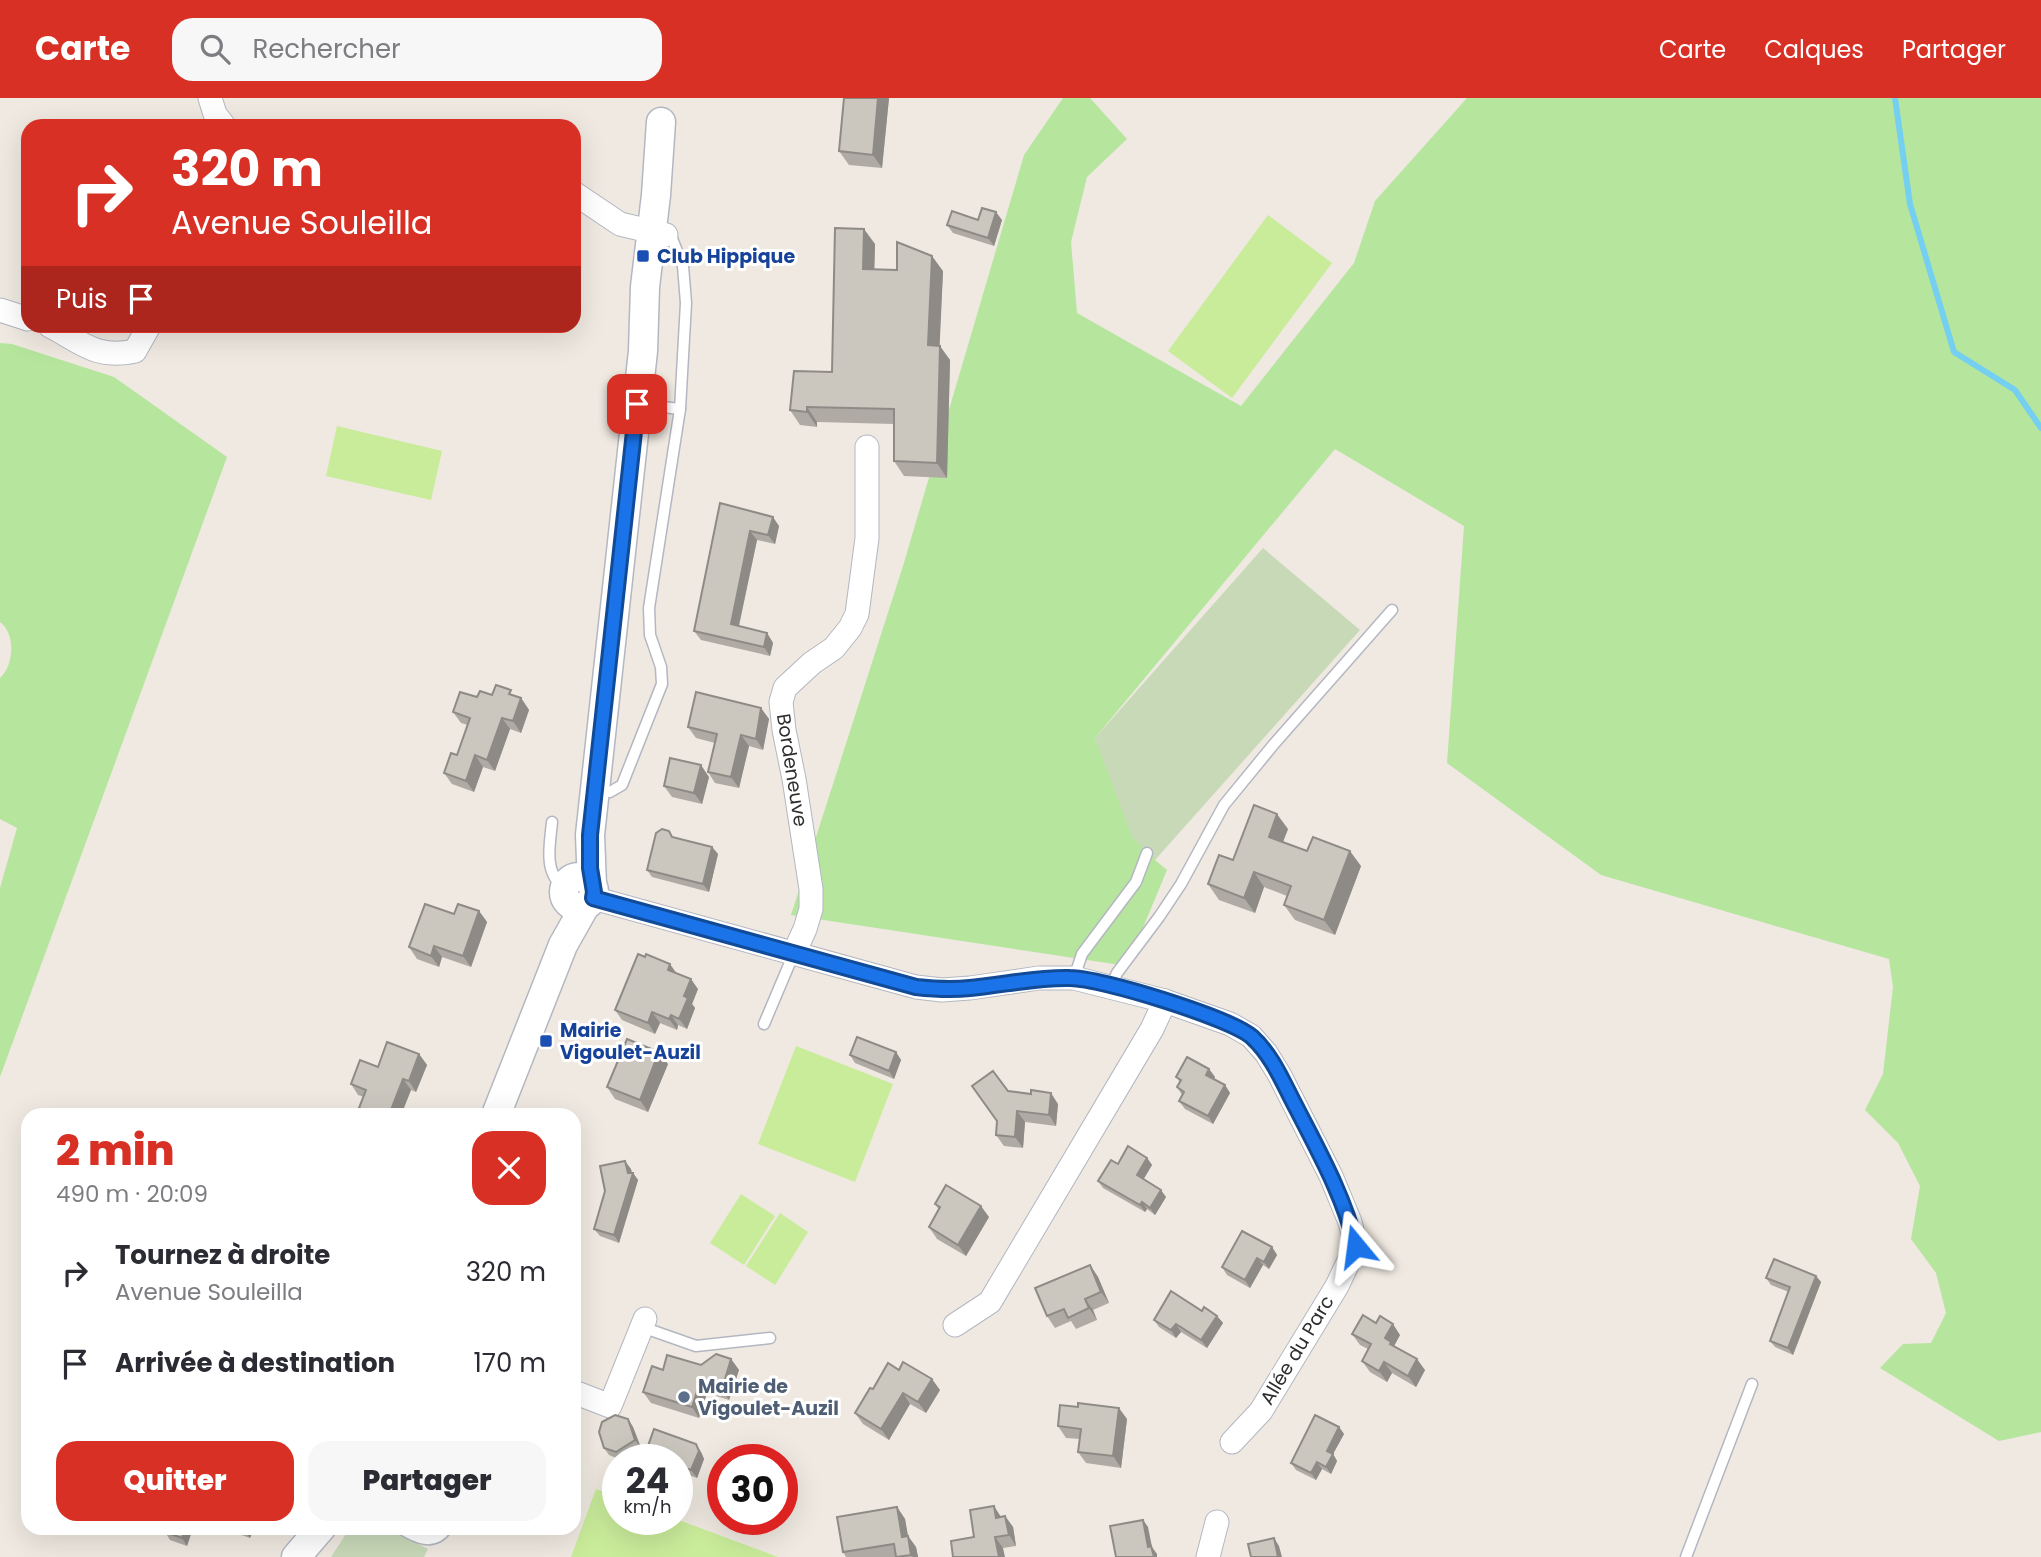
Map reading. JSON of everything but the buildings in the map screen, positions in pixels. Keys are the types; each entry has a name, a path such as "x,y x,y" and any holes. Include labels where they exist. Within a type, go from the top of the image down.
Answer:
{"street":[{"path":"210,98 219,119"},
{"path":"499,1108 563,945 579,892 590,835 643,351 658,290 658,232 666,158 658,110"},
{"path":"581,198 620,224 658,232"},
{"path":"0,310 21,317"},
{"path":"62,333 110,354 135,351 145,333"},
{"name":"Bordeneuve","path":"794,953 811,909 811,889 781,702 785,688 812,663 834,648 857,614 867,538 867,447"},
{"name":"Allée du Parc","path":"579,892 916,987 970,988 1039,978 1074,978 1165,1001 1230,1024 1251,1036 1266,1052 1279,1074 1331,1175 1350,1222 1356,1246 1336,1286 1261,1410 1232,1441"},
{"path":"955,1325 990,1302 1152,1029 1165,1001"},
{"path":"581,1395 610,1406 644,1323"},
{"path":"1208,1557 1217,1522"},
{"path":"296,1557 315,1535"}],"lane":[{"path":"596,792 610,792 622,785 662,684 661,667 650,635 649,608 680,409 686,303 683,266 671,236 658,232"},
{"path":"637,404 680,409"},
{"path":"1111,986 1116,973 1181,884 1224,805 1392,610"},
{"path":"552,822 549,860 557,882 579,892"},
{"path":"1074,978 1082,954 1136,882 1147,853"},
{"path":"764,1024 794,953"},
{"path":"644,1323 696,1346 770,1338"},
{"path":"1686,1557 1752,1384"},
{"path":"412,1535 426,1540 435,1539 439,1535"}],"green space":[{"path":"1063,98 1090,98 1127,139 1087,177 1071,242 1077,313 1241,406 1354,263 1375,201 1467,98 2041,98 2041,1432 1999,1441 1880,1368 1903,1344 1931,1343 1946,1313 1936,1273 1911,1239 1920,1186 1898,1143 1865,1110 1883,1074 1893,987 1889,959 1601,875 1447,763 1464,526 1335,449 1095,738 1155,860 1167,870 1127,966 791,915 903,566 1024,155"},
{"path":"1268,215 1332,263 1232,398 1168,351"},
{"path":"0,343 12,344 114,377 227,457 0,1077 0,888 17,828 0,819 0,678 8,666 11,641 0,622"},
{"path":"337,426 442,451 431,500 326,476"},
{"path":"1263,548 1360,630 1155,860 1132,837 1095,738"},
{"path":"796,1046 893,1084 855,1182 758,1144"},
{"path":"741,1194 775,1216 744,1265 710,1243"},
{"path":"780,1213 808,1232 775,1285 746,1266"},
{"path":"596,1489 602,1491 602,1535 693,1535 693,1525 707,1531 707,1535 719,1535 778,1557 571,1557"},
{"path":"345,1535 401,1535 428,1549 424,1557 331,1557"}],"waterway":[{"path":"1895,98 1910,204 1954,352 2015,390 2041,428"}],"place":[{"name":"Club Hippique","path":"643,256"},
{"name":"Mairie Vigoulet-Auzil","path":"546,1041"},
{"name":"Mairie de Vigoulet-Auzil","path":"684,1397"}],"route":[{"path":"637,404 590,835 593,898 916,987 942,990 1039,978 1074,978 1165,1001 1230,1024 1251,1036 1266,1052 1279,1074 1331,1175 1350,1222 1356,1246"}]}
